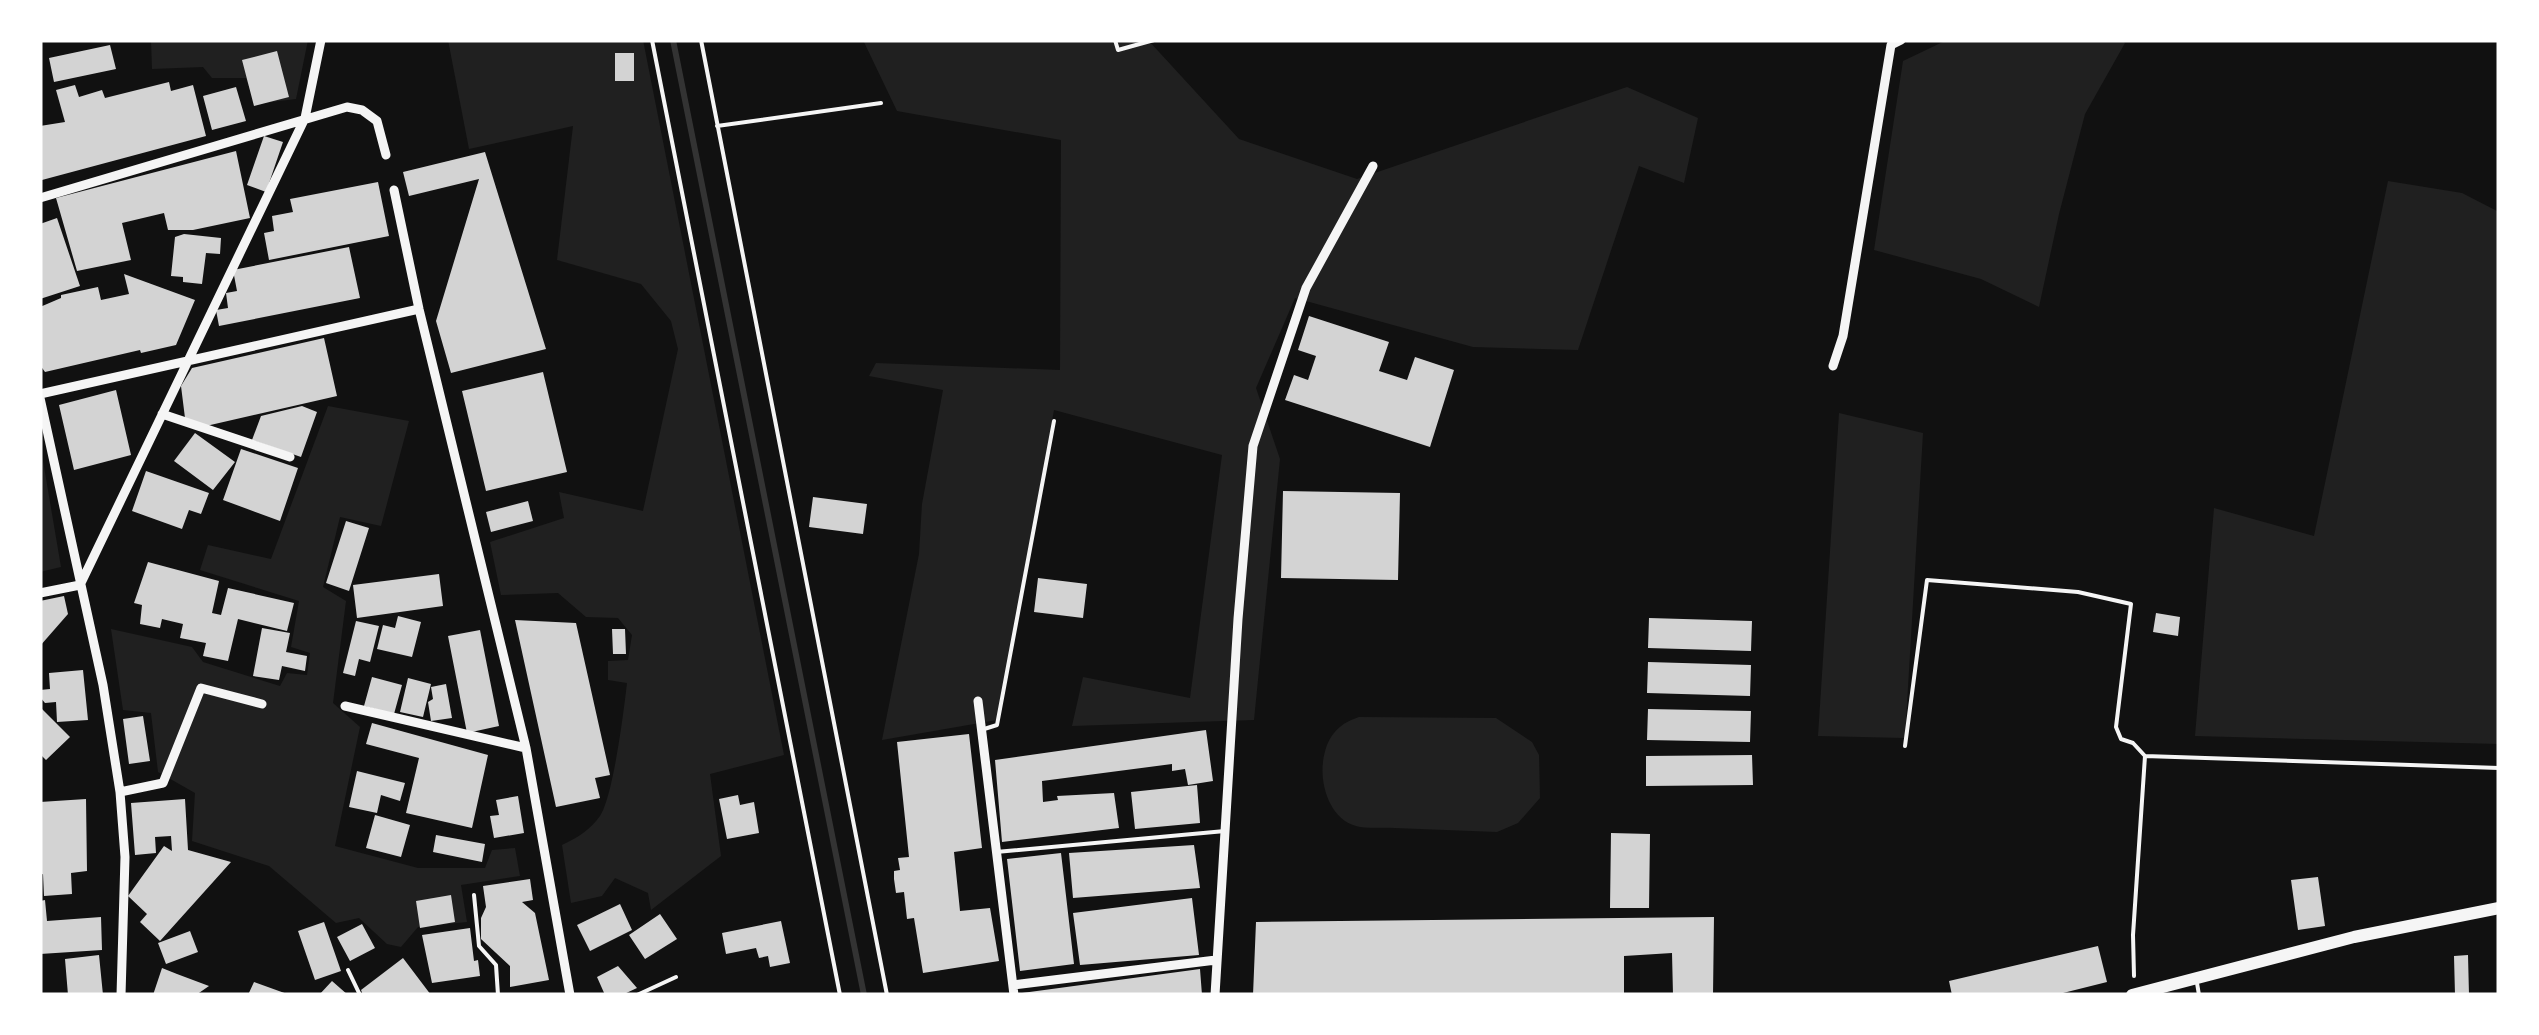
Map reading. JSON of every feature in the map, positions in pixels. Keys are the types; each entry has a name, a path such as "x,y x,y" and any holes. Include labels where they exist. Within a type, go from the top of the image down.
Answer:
{"main road":[{"path":"2133,995 2354,937 2499,908"}],"street":[{"path":"80,585 305,118 322,40"},
{"path":"1833,366 1842,336 1891,46 1901,40"},
{"path":"40,198 347,107 362,110 377,121 386,155"},
{"path":"1216,995 1238,619 1254,446 1306,288 1373,166"},
{"path":"394,190 418,309 526,748 570,995"},
{"path":"121,995 124,857 120,792 103,685 40,396 187,358 418,309"},
{"path":"162,414 290,457"},
{"path":"40,594 80,585"},
{"path":"120,792 163,784 202,688 262,704"},
{"path":"978,701 1014,990 1216,960"},
{"path":"345,706 526,748"}],"lane":[{"path":"981,730 997,726 1054,421"},
{"path":"996,852 1225,830"},
{"path":"474,896 478,946 496,965 498,995"},
{"path":"348,970 360,995"},
{"path":"636,995 676,977"},
{"path":"2196,978 2199,995"}],"path":[{"path":"652,40 840,995"},
{"path":"700,40 887,995"},
{"path":"1116,40 1118,50 1154,40"},
{"path":"717,126 881,103"},
{"path":"1905,746 1927,580 2078,592 2131,604 2116,727 2120,740 2133,744 2145,756 2499,768"},
{"path":"2133,995 2145,756"}],"shaded area":[{"path":"151,40 308,40 296,99 255,104 246,78 212,78 203,67 152,69"},
{"path":"448,40 643,40 784,755 710,774 721,856 651,910 648,893 615,878 602,896 571,903 562,845 592,825 605,806 627,683 608,680 608,661 628,660 632,635 618,618 586,617 558,593 501,595 490,542 564,518 559,492 643,511 678,349 671,321 641,284 557,260 573,126 469,149"},
{"path":"863,40 1148,40 1239,139 1357,179 1627,87 1698,118 1684,183 1639,166 1578,350 1473,347 1295,298 1256,388 1280,459 1254,720 1072,726 1083,677 1190,698 1222,455 1054,410 997,720 882,740 919,554 922,504 943,390 869,376 876,363 1060,370 1061,140 897,111"},
{"path":"1947,40 2125,43 2085,114 2039,307 1981,279 1874,250 1903,61"},
{"path":"2388,181 2462,193 2499,212 2499,744 2195,736 2214,508 2314,536"},
{"path":"328,406 409,421 381,526 340,517 323,587 346,601 333,703 360,727 335,846 418,868 485,868 492,850 515,848 520,876 461,885 467,922 418,927 401,947 387,944 359,918 336,923 269,866 192,841 195,793 158,772 151,713 123,710 111,629 192,647 203,662 280,686 287,673 307,675 310,653 291,647 299,601 200,570 208,545 271,559"},
{"path":"1839,413 1923,433 1905,738 1818,736"},
{"path":"40,443 61,567 40,572"},
{"path":"1359,717 1496,718 1532,742 1539,755 1540,798 1518,823 1497,832 1365,827 1347,822 1329,800 1323,762 1334,733"}],"building":[{"path":"110,45 116,69 54,82 49,58"},
{"path":"277,51 289,97 254,106 242,60"},
{"path":"615,53 634,53 634,81 615,81"},
{"path":"169,82 171,91 193,85 206,136 40,178 40,126 65,122 56,90 75,85 79,97 102,90 105,98"},
{"path":"236,87 246,121 212,130 203,96"},
{"path":"264,136 283,142 266,192 247,185"},
{"path":"236,151 250,218 193,230 168,230 164,213 122,223 131,260 77,271 56,198"},
{"path":"485,152 546,349 451,373 436,321 479,179 409,196 403,172"},
{"path":"378,182 389,236 269,260 264,233 274,231 272,216 293,212 290,199"},
{"path":"57,218 80,286 40,299 40,224"},
{"path":"184,234 221,238 220,254 206,253 202,284 171,276 175,237"},
{"path":"349,247 360,298 219,326 216,310 228,308 226,293 237,291 233,270"},
{"path":"124,274 195,300 176,345 45,372 40,365 40,307 61,295 98,287 101,300 129,294"},
{"path":"1309,316 1389,342 1379,371 1407,380 1415,357 1454,370 1430,447 1285,400 1294,375 1308,380 1316,356 1298,350"},
{"path":"324,338 337,396 206,426 185,418 181,386 192,368"},
{"path":"543,372 567,472 486,491 462,391"},
{"path":"116,390 131,455 74,470 59,405"},
{"path":"302,406 317,412 301,457 252,440 261,416"},
{"path":"195,433 235,462 213,490 174,461"},
{"path":"241,449 298,468 280,521 223,500"},
{"path":"146,471 209,493 201,514 189,510 182,529 132,511"},
{"path":"1283,491 1400,493 1398,580 1281,578"},
{"path":"813,497 867,504 863,534 809,527"},
{"path":"528,501 533,521 491,532 486,512"},
{"path":"346,521 369,528 349,591 326,583"},
{"path":"148,562 219,581 212,613 221,615 228,588 294,603 287,631 238,619 228,661 203,656 206,643 180,638 183,624 162,619 160,628 140,624 142,605 134,603"},
{"path":"439,574 443,606 357,618 353,585"},
{"path":"1038,578 1087,584 1083,618 1034,612"},
{"path":"64,596 68,614 40,646 40,601"},
{"path":"2156,613 2180,617 2178,636 2153,632"},
{"path":"398,616 421,622 412,657 377,649 383,625 395,628"},
{"path":"1649,618 1752,621 1751,651 1648,648"},
{"path":"515,620 576,623 610,775 595,778 600,798 556,807"},
{"path":"356,621 379,626 370,662 359,659 355,676 343,673"},
{"path":"262,628 290,633 286,652 307,656 305,671 282,666 279,680 253,676"},
{"path":"612,629 625,629 626,654 613,654"},
{"path":"480,630 499,726 467,733 448,636"},
{"path":"1648,662 1751,665 1750,696 1647,693"},
{"path":"83,670 88,720 57,722 56,702 45,703 40,690 50,689 49,673"},
{"path":"372,677 402,685 394,714 364,706"},
{"path":"408,678 431,684 423,717 400,712"},
{"path":"446,684 452,718 431,721 431,687"},
{"path":"40,707 70,737 46,760 40,754"},
{"path":"1648,709 1751,711 1750,742 1647,740"},
{"path":"143,716 150,761 129,764 123,719"},
{"path":"372,723 488,755 472,828 406,813 419,758 366,744"},
{"path":"1206,730 1213,781 1188,785 1185,769 1172,771 1172,764 1042,781 1043,802 1058,800 1057,796 1114,793 1119,828 1002,842 995,760"},
{"path":"969,734 982,848 954,852 960,911 990,908 999,961 923,973 914,918 907,919 904,892 896,893 894,879 894,871 900,870 898,858 909,857 897,742"},
{"path":"1752,755 1753,785 1646,786 1646,756"},
{"path":"357,771 405,783 400,801 381,795 377,813 349,807"},
{"path":"1197,785 1200,823 1135,829 1131,792"},
{"path":"738,795 740,805 754,802 759,833 727,839 719,799"},
{"path":"518,796 524,833 494,838 490,816 499,815 496,800"},
{"path":"86,799 87,871 71,873 72,894 44,896 43,874 40,875 40,802"},
{"path":"185,799 188,850 231,862 160,941 140,922 147,914 128,896 164,846 172,851 171,836 155,837 156,853 135,855 131,803"},
{"path":"375,815 410,825 401,857 366,848"},
{"path":"1611,833 1650,834 1649,908 1610,908"},
{"path":"436,835 485,844 482,862 433,852"},
{"path":"1194,845 1200,888 1073,898 1069,853"},
{"path":"1061,853 1074,964 1020,971 1007,859"},
{"path":"2318,877 2325,926 2298,930 2291,880"},
{"path":"530,879 533,900 522,902 535,913 549,980 510,987 510,966 481,939 481,918 486,907 483,886"},
{"path":"451,895 455,922 420,928 416,901"},
{"path":"1192,898 1199,955 1080,965 1073,913"},
{"path":"45,900 47,921 101,917 102,950 40,954 40,901"},
{"path":"620,904 632,930 590,951 577,925"},
{"path":"660,914 677,939 645,959 629,935"},
{"path":"1714,917 1713,995 1673,995 1672,953 1624,956 1624,995 1253,995 1256,922"},
{"path":"781,921 790,963 770,967 768,956 759,958 756,948 726,954 722,933"},
{"path":"324,922 341,971 315,980 298,931"},
{"path":"362,924 375,948 350,961 337,937"},
{"path":"470,928 480,976 432,983 422,935"},
{"path":"190,931 198,952 166,964 158,943"},
{"path":"2098,946 2107,982 2055,995 1952,995 1949,981"},
{"path":"99,955 103,995 68,995 65,959"},
{"path":"2468,955 2469,995 2455,995 2454,956"},
{"path":"403,958 431,995 363,995 361,990"},
{"path":"618,966 637,988 622,995 605,995 597,977"},
{"path":"162,968 209,986 196,995 153,995"},
{"path":"1200,969 1202,995 1022,995 1022,993"},
{"path":"332,981 348,995 319,995"},
{"path":"254,982 290,995 248,995"}],"waterway":[{"path":"673,40 864,995"}]}
